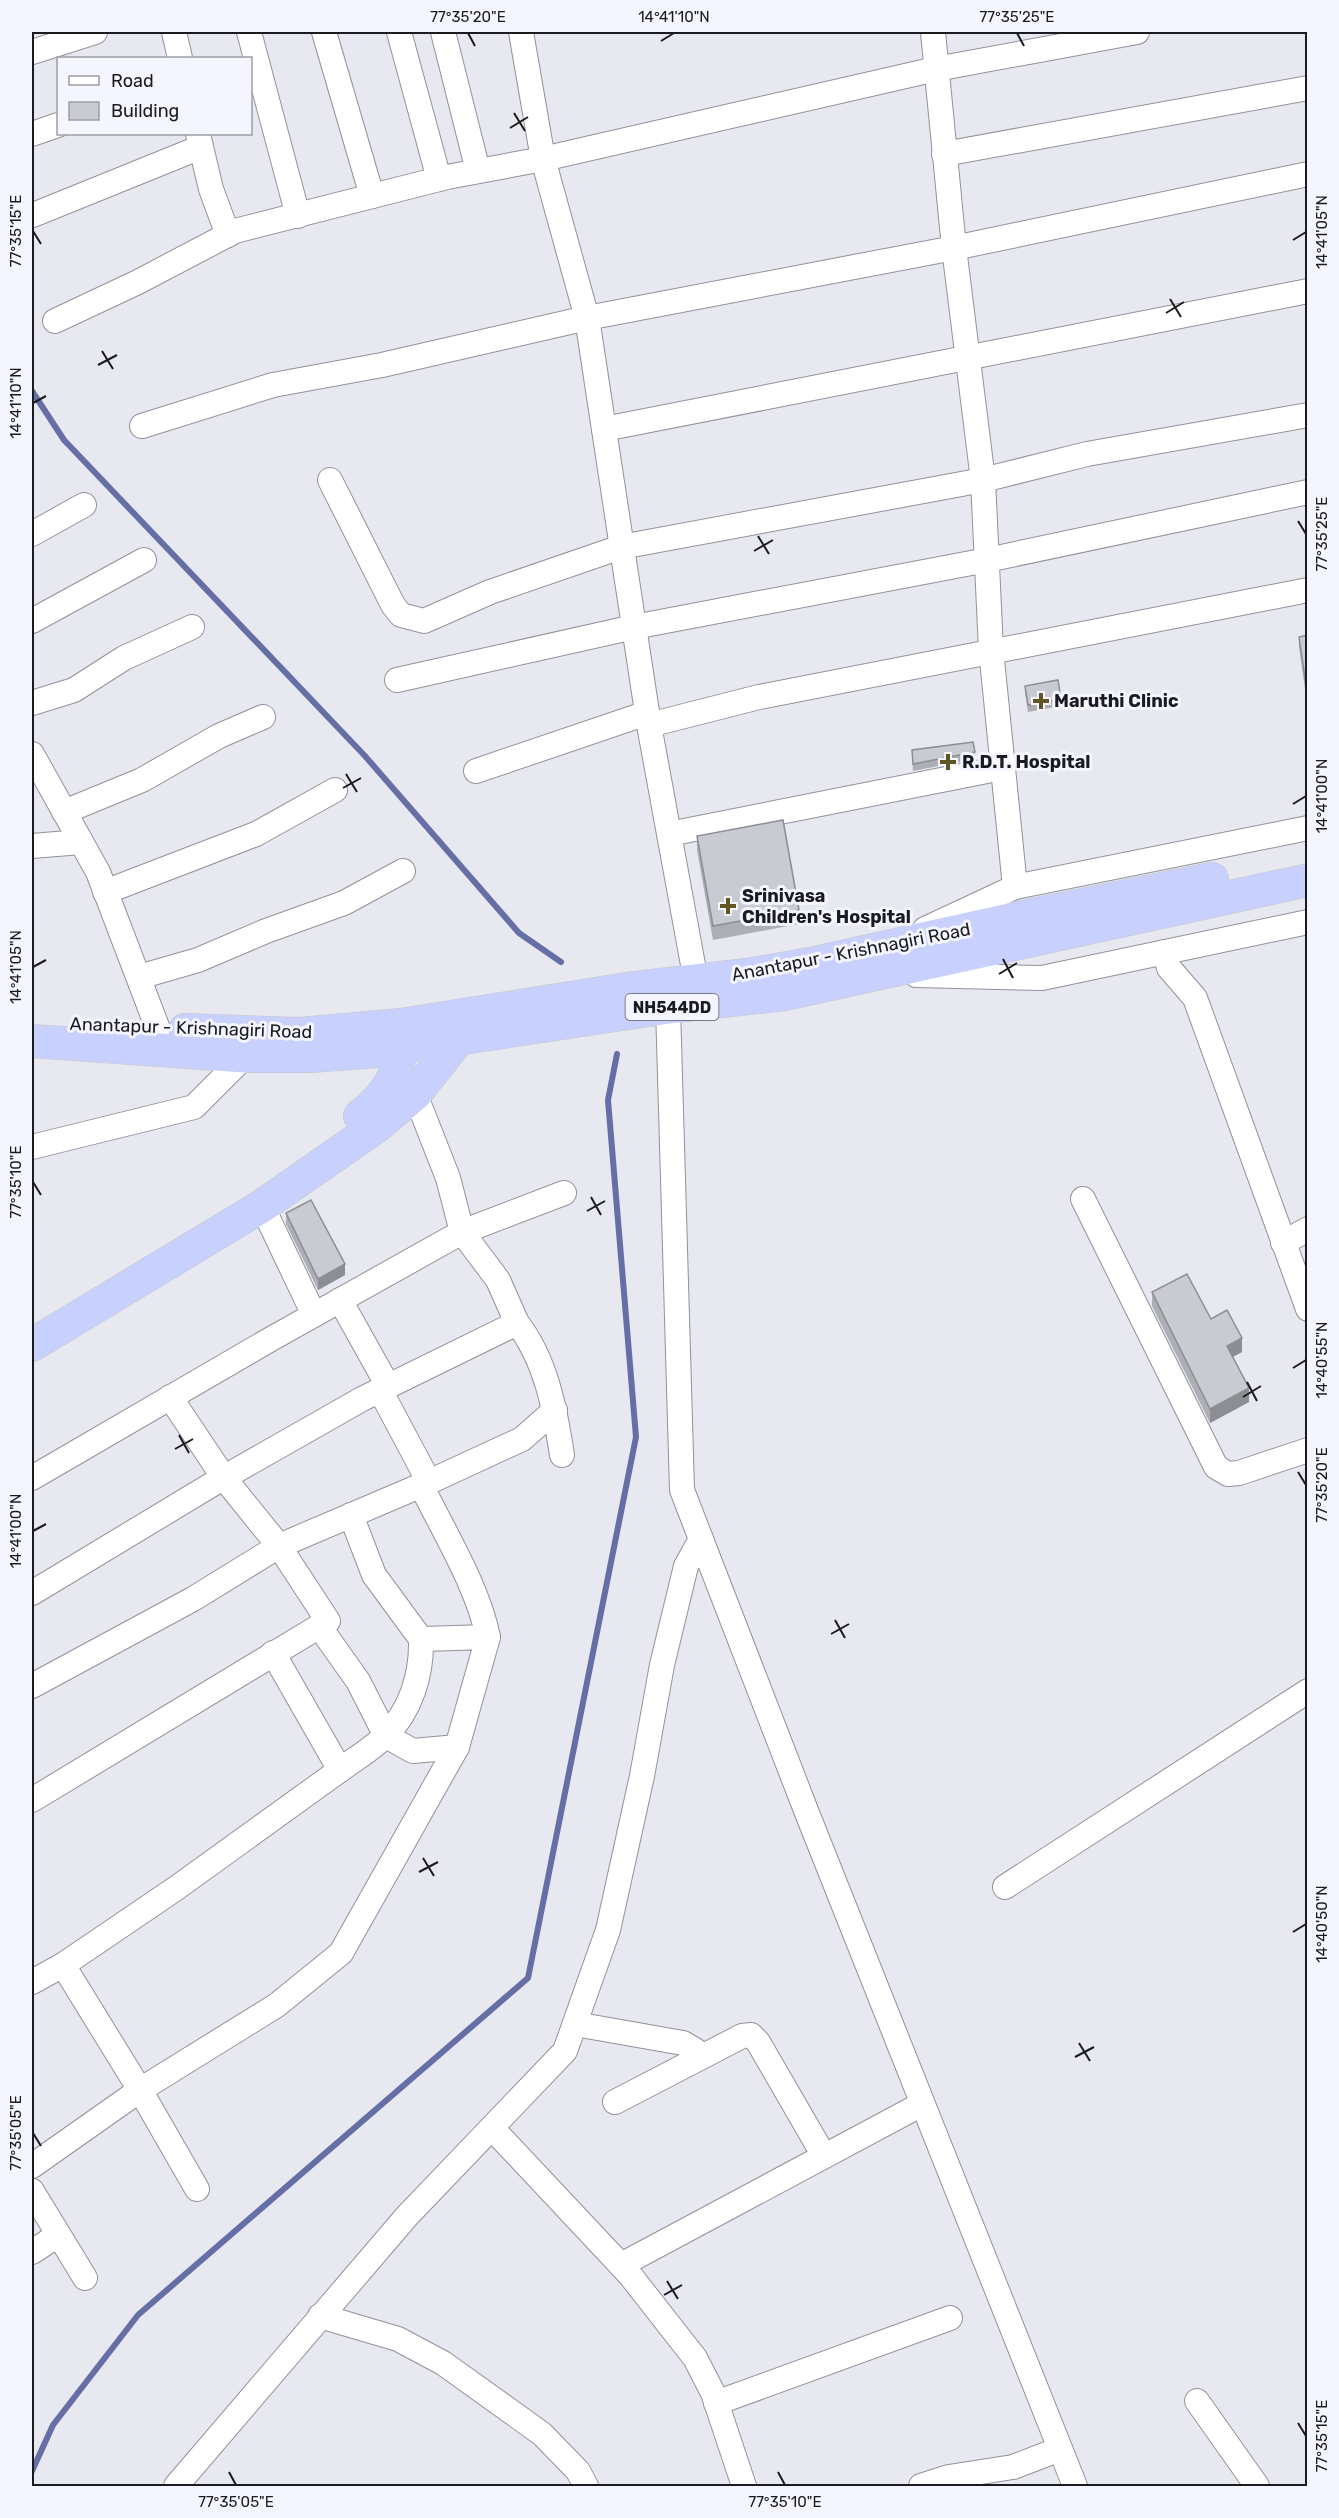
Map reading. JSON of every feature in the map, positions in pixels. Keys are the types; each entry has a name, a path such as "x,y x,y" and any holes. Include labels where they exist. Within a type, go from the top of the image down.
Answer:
{"highway":[{"name":"Anantapur - Krishnagiri Road","path":"32,1020 158,1029 401,1036 459,1040 668,1007 786,994 1018,918 1304,870"},
{"name":"Anantapur - Krishnagiri Road","path":"32,1041 245,1056 311,1056 401,1036 480,1012 794,967 886,961"},
{"path":"32,1345 262,1206 368,1133 415,1094 480,1012"},
{"path":"32,1323 253,1189 371,1108 394,1081 401,1036"}],"street":[{"path":"32,52 95,32"},
{"path":"174,32 180,57"},
{"path":"249,32 254,68 298,216"},
{"path":"324,32 372,196"},
{"path":"399,32 439,179"},
{"path":"443,32 478,171"},
{"path":"521,32 543,159 587,318 648,719 696,981"},
{"path":"933,32 954,248 984,480 991,650 1015,887"},
{"path":"55,321 138,282 228,235 372,196 439,179 543,159 936,69 1137,32"},
{"path":"944,154 1308,88"},
{"path":"32,134 57,125"},
{"path":"33,215 200,140 211,189 228,235"},
{"path":"142,426 273,385 382,365 587,318 954,248 1308,174"},
{"path":"604,429 968,360 1308,291"},
{"path":"330,480 393,605 401,615 424,621 490,592 621,547 984,480 1087,454 1308,415"},
{"path":"397,680 634,627 987,560 1308,492"},
{"path":"32,534 84,505"},
{"path":"32,621 144,560"},
{"path":"477,771 648,719 991,650 1308,590"},
{"path":"32,703 74,690 124,658 192,627"},
{"path":"64,812 142,780 219,736 264,717"},
{"path":"32,754 81,842 105,892 158,1029"},
{"path":"669,834 1002,768"},
{"path":"105,892 255,834 335,790"},
{"path":"886,961 1015,887 1308,828"},
{"path":"32,846 81,842"},
{"path":"139,977 198,960 266,931 344,903 403,871"},
{"path":"886,961 1042,978 1308,922"},
{"path":"1165,952 1169,968 1194,998 1308,1309"},
{"path":"668,1007 682,1490 922,2104 1076,2487"},
{"path":"32,1147 194,1107 245,1056"},
{"path":"415,1094 448,1178 462,1232 498,1280 516,1323 525,1334 542,1371 555,1410 562,1455"},
{"path":"32,1479 170,1397 462,1232 564,1193"},
{"path":"1083,1199 1216,1467 1228,1474 1239,1473 1308,1450"},
{"path":"262,1206 314,1315"},
{"path":"1283,1243 1308,1229"},
{"path":"32,2166 140,2090 277,2005 341,1953 457,1747 488,1637 482,1616 384,1388 340,1300"},
{"path":"32,1593 224,1478 384,1388 516,1323"},
{"path":"32,1800 328,1621 279,1546 224,1478 170,1397"},
{"path":"32,1686 193,1599 279,1546 522,1439 555,1410"},
{"path":"32,1982 63,1965 175,1889 340,1770 386,1736 404,1710 418,1680 421,1639 374,1575 351,1515"},
{"path":"176,2487 407,2216 558,2059 575,2024 608,1930 642,1776 662,1665 686,1566 701,1539"},
{"path":"319,1626 358,1681 386,1736 413,1751 457,1747"},
{"path":"421,1639 488,1637"},
{"path":"273,1653 340,1770"},
{"path":"1005,1887 1308,1691"},
{"path":"63,1965 140,2090 197,2189"},
{"path":"575,2024 683,2043 695,2050 701,2058"},
{"path":"615,2102 742,2036 755,2038 824,2156"},
{"path":"621,2265 922,2104"},
{"path":"492,2128 621,2265 695,2358 716,2403 744,2487"},
{"path":"32,2191 85,2278"},
{"path":"32,2252 58,2235"},
{"path":"320,2316 398,2339 444,2363 542,2434 578,2471 586,2487"},
{"path":"716,2403 950,2318"},
{"path":"1197,2401 1257,2487"},
{"path":"921,2487 949,2477 1013,2467 1060,2449"}],"building":[{"path":"1308,635 1308,692 1307,692 1299,637"},
{"path":"1058,680 1061,699 1028,705 1025,686"},
{"path":"973,742 975,752 913,764 912,750"},
{"path":"783,820 799,910 713,926 697,836"},
{"path":"311,1200 345,1264 318,1279 286,1213"},
{"path":"1187,1274 1211,1319 1227,1310 1242,1338 1227,1346 1249,1388 1210,1409 1152,1292"}],"waterway":[{"path":"32,391 64,440 365,756 519,933 561,962"},
{"path":"32,2471 53,2425 138,2315 528,1978 636,1437 608,1100 617,1054"}],"place":[{"name":"Maruthi Clinic","path":"1041,701"},
{"name":"R.D.T. Hospital","path":"948,762"},
{"name":"Srinivasa Children's Hospital","path":"728,906"}]}
